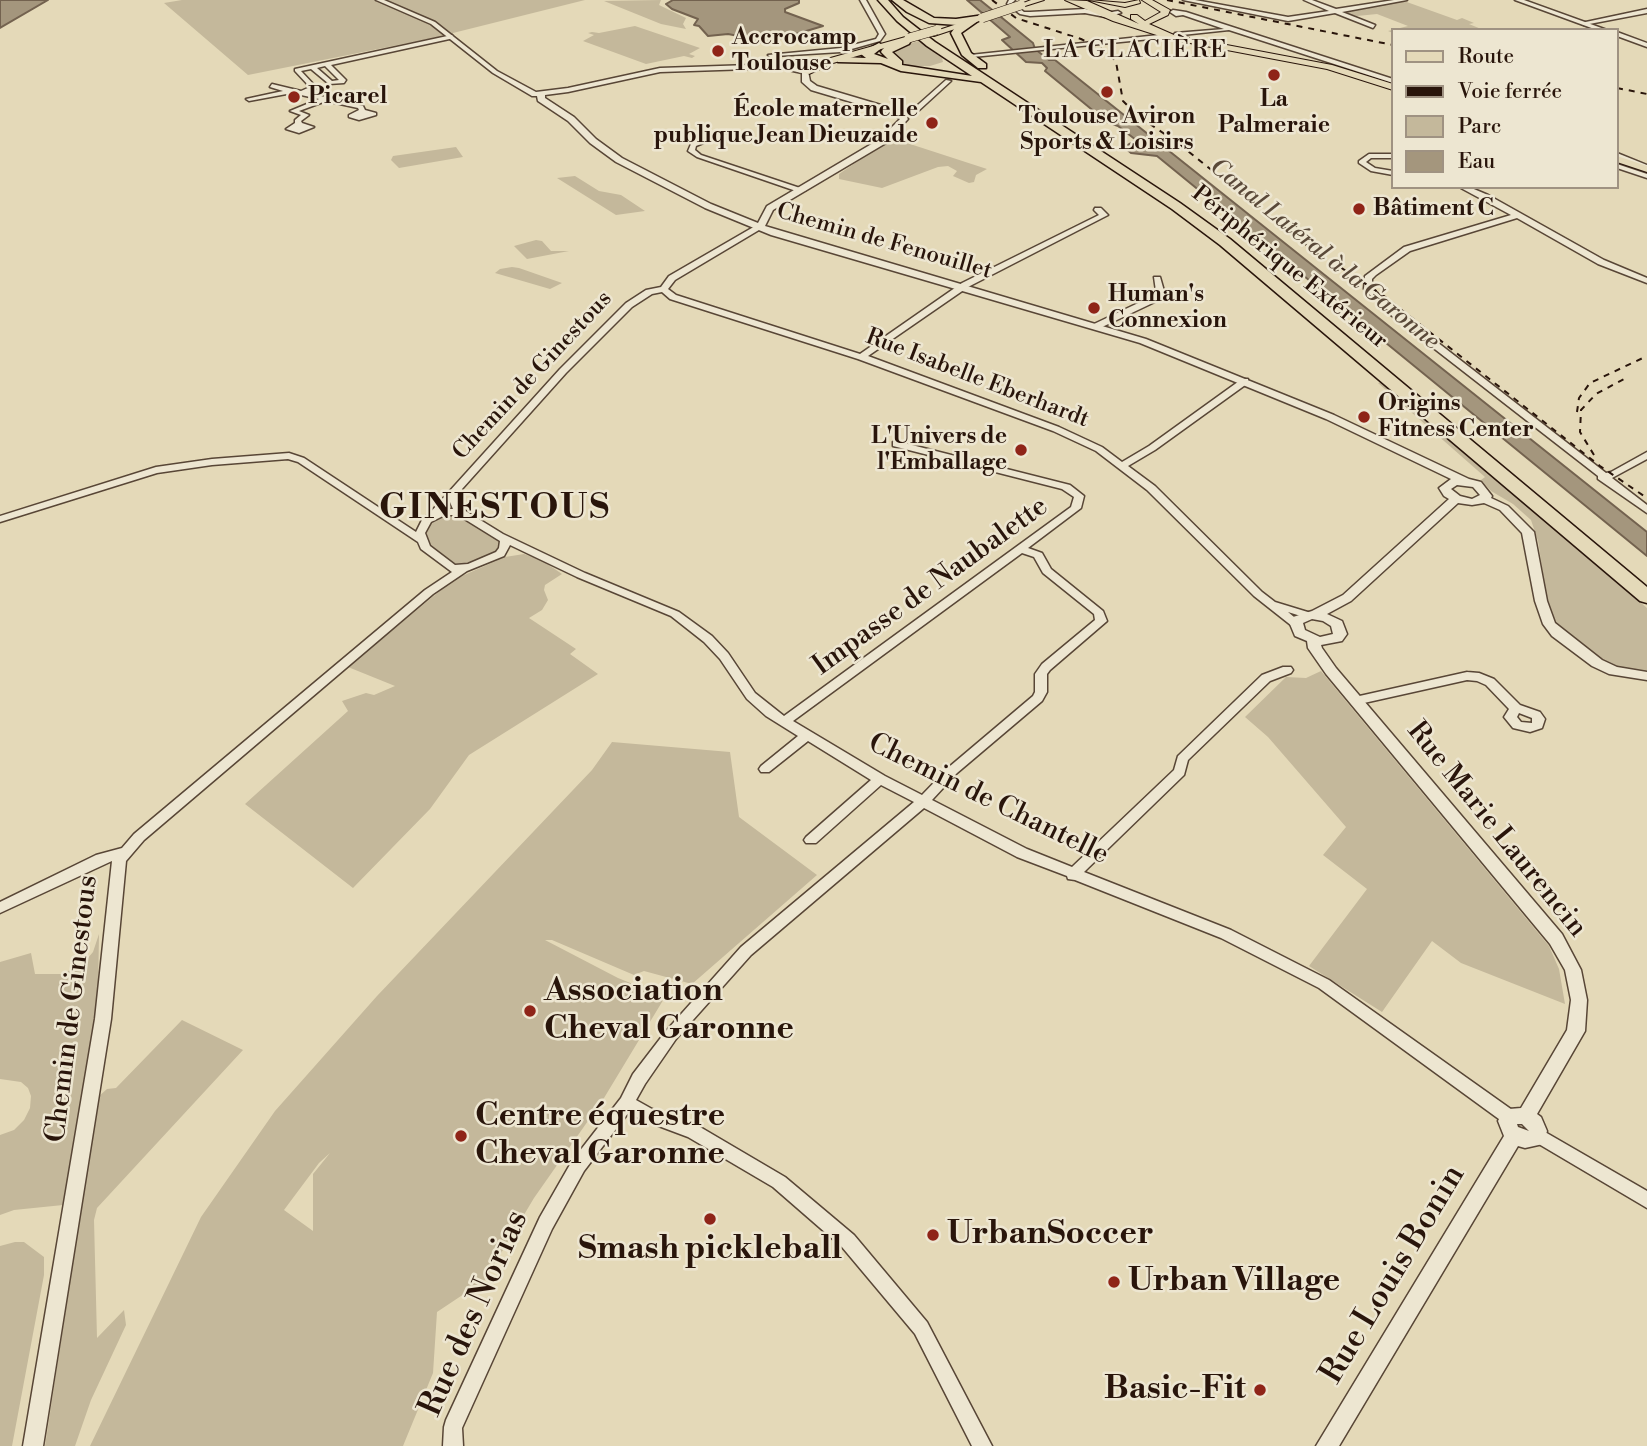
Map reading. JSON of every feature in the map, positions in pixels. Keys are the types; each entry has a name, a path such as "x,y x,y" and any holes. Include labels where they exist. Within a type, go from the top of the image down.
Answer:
{"highway":[{"path":"878,0 896,34 892,43"},
{"name":"Périphérique Extérieur","path":"883,0 900,19 936,33 1009,95 1226,242 1647,597"},
{"path":"895,0 927,19 956,22 979,19"},
{"path":"895,0 924,30 1189,205 1237,240 1647,581"},
{"path":"908,40 891,47 887,54 897,62 920,68 939,66 947,61 929,45 936,33 927,19"},
{"path":"979,19 960,27 957,33 967,55 984,68 982,70"},
{"path":"866,54 879,47"},
{"path":"866,54 878,61 906,69 967,77 1009,95"},
{"path":"842,60 878,61"}],"main road":[{"path":"805,71 892,43 936,33 1024,2 1040,0"},
{"path":"1069,0 1084,3 1106,15 1144,12"},
{"path":"1088,0 1134,16 1168,35 1316,64 1392,85"},
{"path":"1088,0 1125,5 1136,3 1168,35"},
{"path":"1119,10 1144,12"},
{"path":"1134,16 1144,12"},
{"path":"1144,12 1154,27 1168,35 1334,64"},
{"path":"805,71 908,40"},
{"path":"1269,53 1336,66 1392,85"},
{"path":"1619,162 1647,171"}],"street":[{"name":"Chemin de Fenouillet","path":"379,0 430,22 500,75 531,93 541,93 541,99 571,119 593,141 619,160 708,206 760,227 1097,326 1245,381 1482,488 1486,492 1485,499"},
{"path":"541,93 660,70 761,68 776,60 841,50 878,40 882,34 863,0"},
{"path":"1186,0 1288,19 1404,0"},
{"path":"1307,0 1373,26"},
{"path":"1518,0 1598,28"},
{"path":"1024,2 1009,2 1030,15 1085,11 1106,15 1119,10"},
{"path":"1169,5 1181,13 1392,85"},
{"path":"1584,23 1647,11"},
{"path":"973,55 1043,48 1144,12"},
{"path":"1340,22 1355,19"},
{"path":"1168,35 1230,29"},
{"path":"1619,35 1647,45"},
{"path":"313,87 297,70 452,37"},
{"path":"776,60 793,61 792,64 805,71"},
{"path":"776,60 805,71"},
{"path":"302,93 313,87 345,79 326,63"},
{"path":"312,66 331,83"},
{"path":"805,71 806,82 814,88 901,114 915,111 948,81"},
{"path":"272,86 361,107 362,110"},
{"path":"250,99 291,90"},
{"path":"299,124 298,120 306,115 293,111 325,99"},
{"path":"708,206 755,211 779,203 883,141 904,121 901,114"},
{"path":"722,134 693,145 691,150 699,156 799,191"},
{"path":"1392,156 1368,156 1361,162 1373,170 1392,173"},
{"path":"1459,189 1530,223 1601,262 1647,281"},
{"path":"1467,189 1508,212"},
{"path":"666,291 667,281 676,275 768,224 779,203"},
{"path":"861,357 962,287 1104,215 1098,210"},
{"path":"1499,221 1508,212"},
{"path":"1508,212 1404,246 1366,273 1361,284 1366,293 1647,510"},
{"path":"1394,313 1368,289 1368,278 1373,273 1417,244 1499,221 1530,223"},
{"path":"1097,326 1156,298 1160,290 1157,279"},
{"name":"Chemin de Ginestous","path":"422,527 563,371 629,305 644,295 666,291"},
{"name":"Rue Isabelle Eberhardt","path":"666,291 861,357 1056,429 1098,449 1152,488 1268,601 1296,624"},
{"path":"1123,465 1152,448 1245,381"},
{"name":"Impasse de Naubalette","path":"783,722 1076,508 1079,496 1066,487 896,444"},
{"path":"1602,477 1614,475 1647,455"},
{"path":"0,519 156,470 289,456 301,460 407,530 447,566 463,569"},
{"name":"Chemin de Fenouillet","path":"1418,459 1446,485 1448,494 1456,499"},
{"path":"1602,477 1647,516"},
{"path":"1446,485 1464,481"},
{"name":"Chemin de Ginestous","path":"457,490 455,502 460,512"},
{"path":"1296,624 1342,603 1376,575 1456,499 1472,502 1485,499 1504,508 1528,532 1541,601 1549,624 1557,633 1574,649 1597,663 1614,671 1647,676"},
{"path":"433,515 460,512 502,537 506,544 500,554"},
{"path":"407,530 422,527 421,540"},
{"name":"Chemin de Chantelle","path":"502,537 534,550 581,575 659,606 692,625 724,656 751,696 783,722 880,779 1022,853 1226,934 1297,968 1352,1002 1516,1123"},
{"name":"Rue des Norias","path":"453,1446 453,1427 546,1223 578,1166 627,1102 639,1079 671,1035 746,951 924,801 953,769 1038,698 1041,692 1041,674 1046,667 1101,621 1099,613 1047,571 1038,555 1021,549"},
{"path":"500,554 534,550"},
{"name":"Chemin de Ginestous","path":"33,1446 103,1019 118,860 124,852 429,592 463,569 500,554"},
{"path":"429,592 438,574 438,558"},
{"name":"Rue Isabelle Eberhardt","path":"1268,601 1311,615"},
{"path":"1327,665 1328,649 1332,640 1340,634 1337,624 1342,603"},
{"path":"1311,615 1327,618 1337,624"},
{"name":"Rue Marie Laurencin","path":"1296,624 1300,633 1313,640 1327,665 1356,701 1539,917 1556,939 1573,970 1579,1000 1576,1031 1516,1123"},
{"path":"1313,640 1332,640"},
{"path":"1073,875 1180,772 1182,760 1256,687 1273,673 1287,670"},
{"path":"1356,701 1467,677 1479,677 1490,682 1516,709"},
{"path":"765,769 806,736"},
{"path":"811,840 880,779"},
{"path":"0,908 101,859 124,852"},
{"path":"627,1102 646,1114 694,1132 779,1182 848,1241 921,1328 982,1446"},
{"path":"1516,1123 1535,1123 1538,1135 1647,1200"},
{"name":"Rue Louis Bonin","path":"1327,1446 1516,1123"}],"green space":[{"path":"182,0 585,0 433,38 248,75 164,3"},
{"path":"661,0 659,5 686,18 683,24 686,29 661,24 604,1"},
{"path":"1404,1 1457,20 1462,18 1479,28 1400,28 1408,26 1377,14 1357,16 1341,13"},
{"path":"635,26 700,48 689,54 695,56 692,58 684,56 646,64 583,41 594,35 588,33"},
{"path":"919,41 942,58 943,62 930,66 910,66 897,60 891,52 900,46"},
{"path":"907,143 987,169 976,175 974,182 969,183 953,176 957,171 948,166 938,167 882,188 839,179 839,174 864,157 886,144"},
{"path":"456,147 463,157 399,168 391,160 393,156"},
{"path":"575,176 599,191 621,195 645,211 616,215 557,178"},
{"path":"542,241 551,251 569,251 527,259 514,246"},
{"path":"512,267 562,283 550,289 495,273 500,269"},
{"path":"1383,382 1647,608 1647,671 1617,668 1604,662 1561,631 1553,619 1547,600 1538,541 1531,520 1513,504 1491,491 1481,480 1485,477 1378,383"},
{"path":"456,514 499,537 502,544 497,553 474,564 455,567 427,546 424,531 426,526 438,516"},
{"path":"524,554 540,559 562,574 545,585 548,600 542,610 529,618 576,649 570,654 598,674 469,755 430,809 353,888 245,804 348,711 342,701 366,693 374,695 395,686 348,667 453,580 505,557"},
{"path":"1321,671 1549,946 1559,969 1565,1004 1461,963 1432,941 1382,1012 1309,966 1367,889 1323,855 1346,827 1268,737 1245,717 1286,677 1306,678"},
{"path":"612,742 730,752 739,817 817,875 692,984 644,971 634,975 552,940 545,940 618,978 665,997 604,1098 534,1198 485,1280 437,1312 433,1373 403,1446 90,1446 201,1217 275,1111 377,996 592,770","holes":["330,1153 313,1174 313,1231 284,1210 319,1163"]},
{"path":"99,934 98,994 80,1118 63,1205 14,1210 0,1215 0,1135 14,1130 24,1120 30,1108 31,1096 28,1088 21,1082 0,1079 0,962 31,953 35,974 61,974 82,965 93,952"},
{"path":"182,1020 243,1050 97,1208 94,1220 97,1338 124,1310 126,1325 91,1400 75,1446 45,1446 98,1097 107,1089 116,1088"},
{"path":"24,1242 44,1257 44,1275 12,1446 0,1446 0,1246"}],"water":[{"path":"0,0 48,0 0,28"},
{"path":"673,0 799,0 799,3 785,9 785,12 823,26 766,43 728,34 708,36 699,26 694,25 698,19 666,4"},
{"path":"967,0 980,0 1033,43 1035,49 1049,60 1055,60 1647,532 1647,556 1157,156 1131,153 1124,147 1136,140 1118,126 1107,122 1045,71 1047,68 1042,63 1026,62 1002,40 1010,37"}],"railway":[{"path":"992,0 1016,18 1081,39 1108,52 1116,62 1123,101 1137,115 1179,144 1299,240 1384,296 1600,466 1647,498"},
{"path":"1167,0 1392,45"},
{"path":"1619,88 1647,94"},
{"path":"1577,412 1579,398 1590,383 1647,356"},
{"path":"1594,455 1580,432 1581,410 1596,394 1624,379"}],"place":[{"name":"Accrocamp Toulouse","path":"718,51"},
{"name":"La Palmeraie","path":"1274,75"},
{"name":"Toulouse Aviron Sports & Loisirs","path":"1107,92"},
{"name":"Picarel","path":"294,97"},
{"name":"École maternelle publique Jean Dieuzaide","path":"932,123"},
{"name":"Bâtiment C","path":"1359,209"},
{"name":"Human's Connexion","path":"1094,308"},
{"name":"Origins Fitness Center","path":"1364,417"},
{"name":"L'Univers de l'Emballage","path":"1021,450"},
{"name":"Association Cheval Garonne","path":"530,1011"},
{"name":"Centre équestre Cheval Garonne","path":"461,1136"},
{"name":"Smash pickleball","path":"710,1219"},
{"name":"UrbanSoccer","path":"933,1235"},
{"name":"Urban Village","path":"1114,1282"},
{"name":"Basic-Fit","path":"1260,1390"}],"district":[{"name":"LA GLACIÈRE","path":"1136,51"},
{"name":"GINESTOUS","path":"495,510"}],"water label":[{"name":"Canal Latéral à la Garonne","path":"1324,255"}]}
